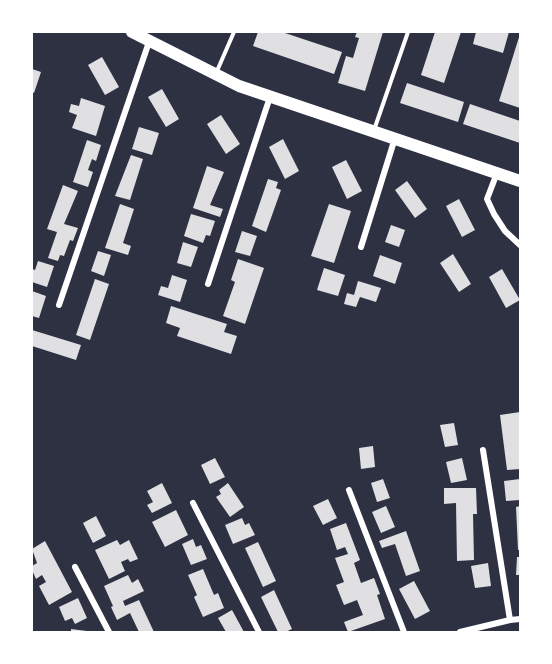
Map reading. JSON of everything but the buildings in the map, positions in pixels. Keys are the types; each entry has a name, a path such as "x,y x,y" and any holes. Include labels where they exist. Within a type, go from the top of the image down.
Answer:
{"main road":[{"path":"132,32 239,86 520,180"}],"street":[{"path":"59,304 149,42"},
{"path":"208,284 271,96"},
{"path":"361,247 395,138"},
{"path":"497,173 487,199 505,231 520,245"},
{"path":"483,450 510,620"},
{"path":"349,490 404,633"},
{"path":"194,503 259,633"},
{"path":"75,567 109,633"},
{"path":"460,633 520,619"}],"lane":[{"path":"216,75 234,32"},
{"path":"374,130 408,32"}]}
